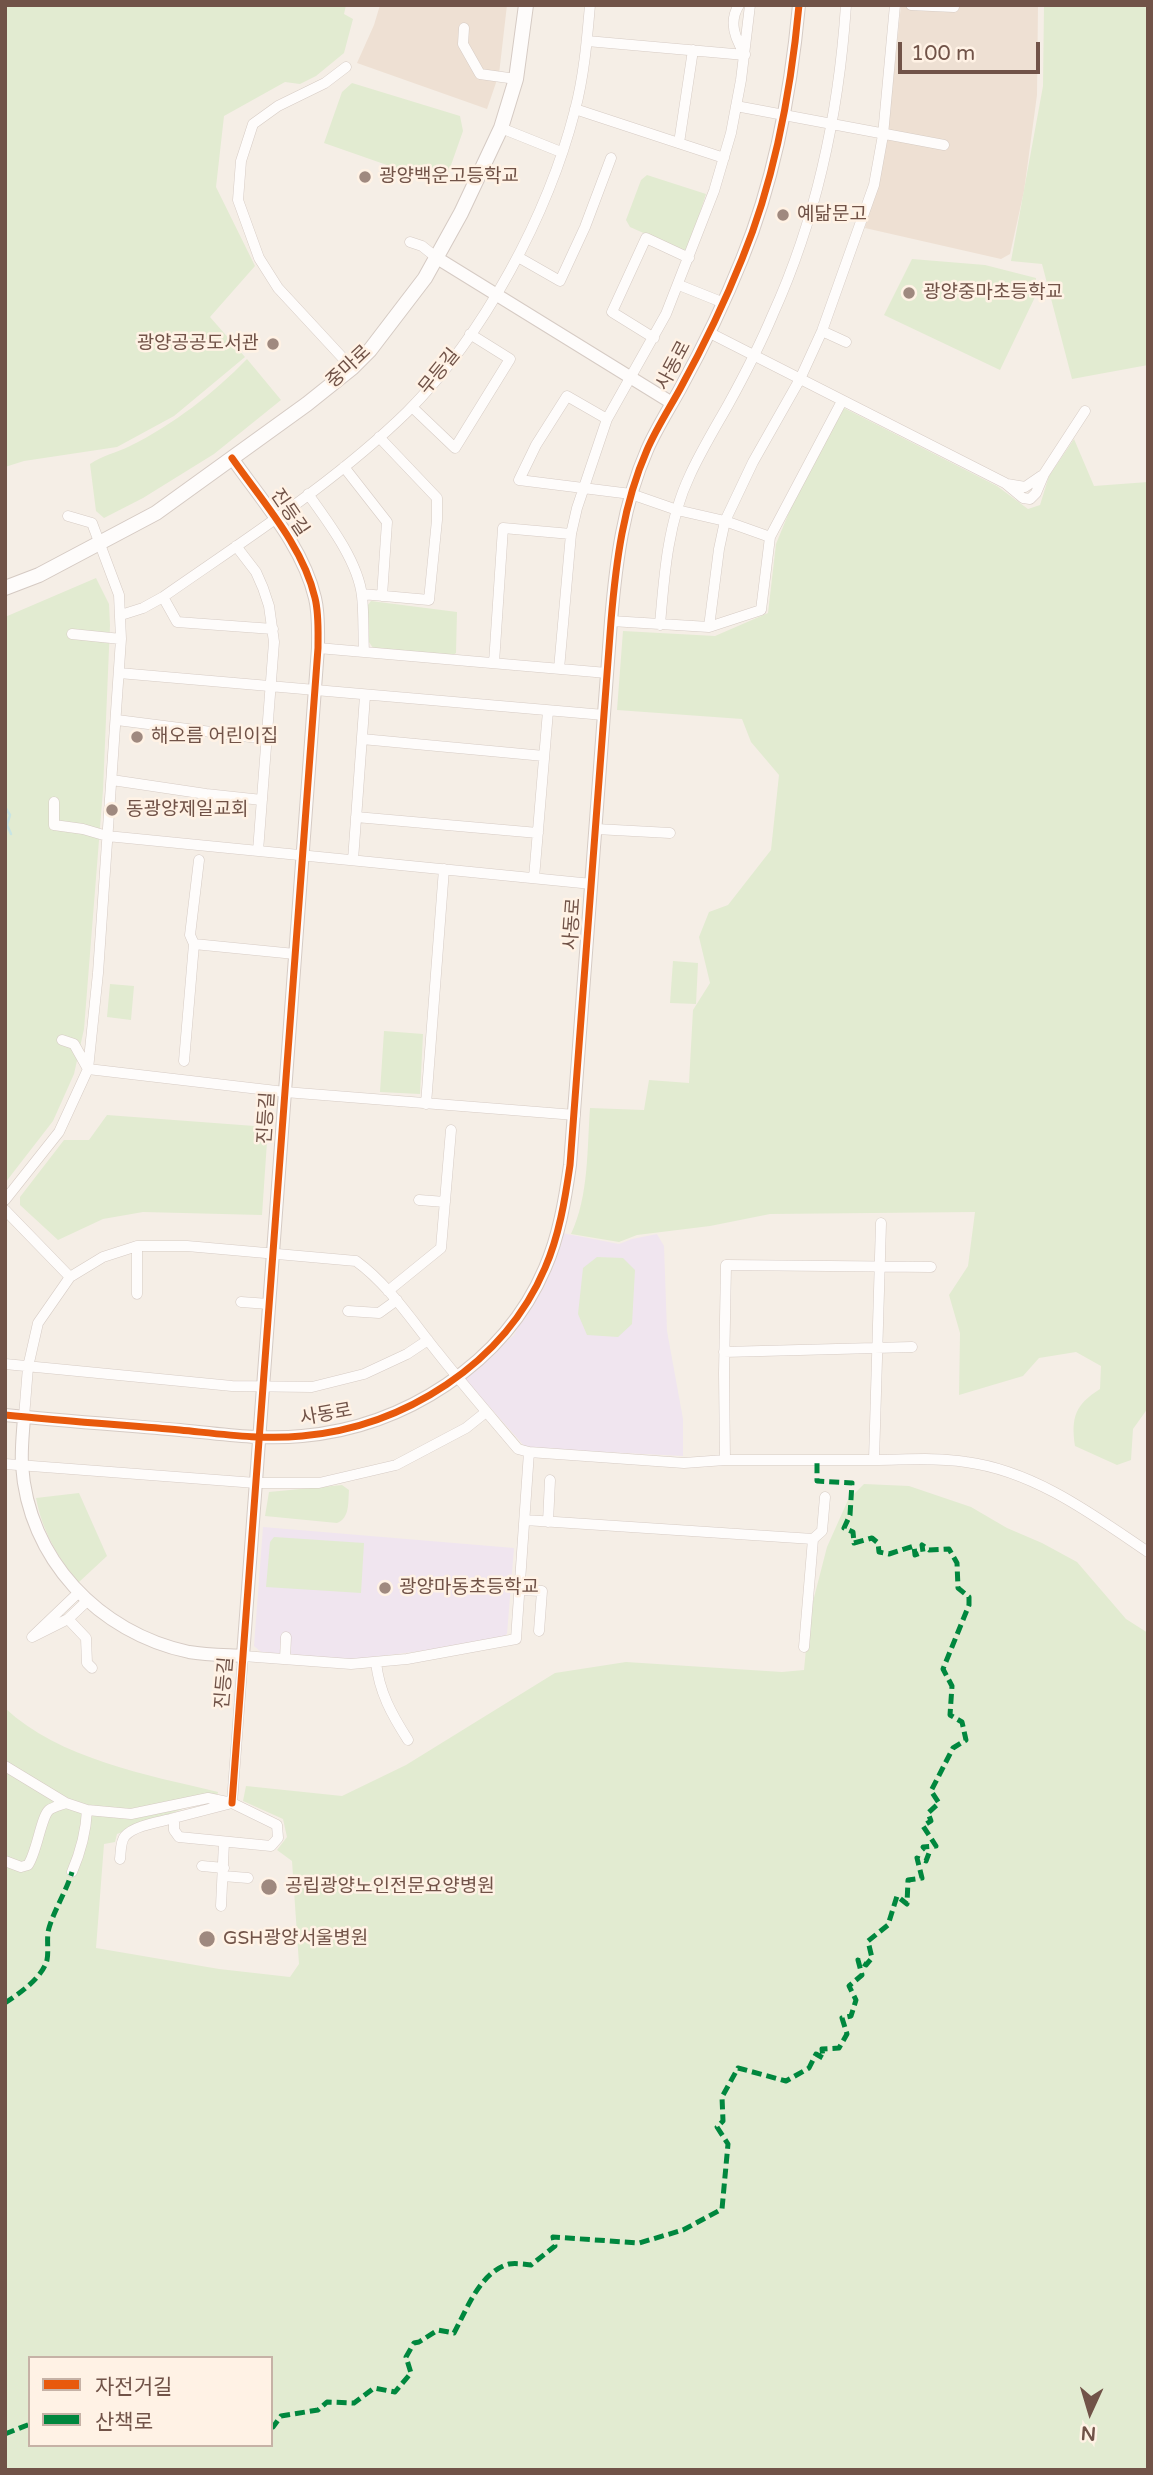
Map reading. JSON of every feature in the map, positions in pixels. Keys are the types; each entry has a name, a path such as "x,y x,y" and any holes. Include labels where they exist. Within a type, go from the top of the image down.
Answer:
{"main road":[{"name":"중마로","path":"5,588 39,575 156,513 352,368 370,350 437,258 500,128 516,79 526,5"}],"street":[{"name":"무등길","path":"121,615 143,608 163,597 344,467 412,407 470,334 518,257 547,193 575,109 587,41 590,5"},
{"path":"739,5 736,9 733,36 745,55"},
{"path":"559,669 571,534 583,488 607,419 654,338 680,285 724,158 745,55 750,5"},
{"name":"사동로","path":"5,1415 260,1437 329,1433 373,1422 458,1378 505,1334 528,1299 545,1267 565,1197 575,1115 611,621 622,525 647,450 710,333 744,257 784,115 795,50 799,5"},
{"path":"660,625 667,558 677,510 690,475 774,314 821,178 843,43 846,5"},
{"path":"709,627 725,521 753,462 800,379 822,331 874,185 883,135 895,5"},
{"path":"911,5 954,7"},
{"path":"464,28 463,44 480,74 516,79"},
{"path":"587,41 745,55"},
{"path":"678,143 693,50"},
{"path":"346,67 325,83 278,106 253,124 241,161 238,201 259,258 278,288 352,368"},
{"path":"736,106 944,145"},
{"path":"575,109 724,158"},
{"path":"500,128 561,152"},
{"path":"518,257 560,281 586,227 611,158"},
{"path":"654,338 612,312 646,238 689,258"},
{"path":"410,242 422,246 437,258 672,403"},
{"path":"680,285 724,303"},
{"path":"822,331 846,342"},
{"path":"710,333 1005,483 1023,499 1030,499 1037,493 1044,474 1085,411"},
{"path":"412,407 455,448 510,359 470,334"},
{"path":"607,419 567,396 519,480 631,494 770,537"},
{"path":"611,621 709,627 761,610 770,537 842,401"},
{"path":"362,594 429,600 437,498 379,437"},
{"name":"진등길","path":"232,458 297,552 307,574 315,599 318,648 232,1803"},
{"path":"344,467 387,522 382,596"},
{"path":"308,494 333,528 350,561 362,594 364,652"},
{"path":"5,1200 59,1132 88,1069 98,974 117,720 121,615 119,595 92,523 68,516"},
{"path":"494,663 503,528 571,534"},
{"path":"236,546 256,572 264,588 273,629 258,851"},
{"path":"163,597 177,622 273,629"},
{"path":"72,635 121,639"},
{"path":"318,648 607,673"},
{"path":"119,673 604,715"},
{"path":"353,860 365,696"},
{"path":"534,878 548,711"},
{"path":"117,720 266,739"},
{"path":"362,739 544,756"},
{"path":"112,780 262,800"},
{"path":"54,802 54,825 107,836 592,884"},
{"path":"356,817 538,833"},
{"path":"596,829 670,833"},
{"path":"184,1061 194,944 190,935 199,860"},
{"path":"426,1104 444,869"},
{"path":"194,944 295,954"},
{"path":"62,1040 74,1044 88,1069"},
{"path":"88,1069 285,1092 575,1115"},
{"path":"388,1291 441,1248 451,1130"},
{"path":"419,1200 445,1202"},
{"path":"5,1210 70,1277"},
{"path":"874,1460 881,1223"},
{"path":"136,1294 137,1246"},
{"path":"529,1452 516,1639 407,1659 351,1664 191,1652 161,1644 111,1621 83,1597 49,1555 37,1531 22,1465 28,1367 38,1323 70,1277 103,1256 137,1246 187,1246 356,1261 372,1272 397,1300 517,1449 684,1463 725,1460 964,1461 1027,1478 1148,1552"},
{"path":"725,1460 726,1265 931,1267"},
{"path":"348,1311 379,1313 397,1300"},
{"path":"241,1302 269,1304"},
{"path":"5,1364 263,1387 312,1387 364,1374 407,1354 428,1340"},
{"path":"724,1352 912,1347"},
{"path":"5,1464 256,1483 319,1483 396,1465 466,1428 486,1412"},
{"path":"548,1522 550,1480"},
{"path":"804,1647 813,1539 822,1531 825,1497"},
{"path":"525,1520 813,1539"},
{"path":"520,1590 542,1591 539,1632"},
{"path":"83,1597 68,1619 32,1637 83,1597"},
{"path":"68,1619 86,1638 87,1664 92,1668"},
{"path":"285,1659 286,1637"},
{"path":"376,1662 378,1682 388,1707 408,1740"},
{"path":"5,1766 66,1803 87,1810 131,1814 208,1798 232,1803 277,1825 278,1838 271,1846 179,1838 174,1830 174,1818"},
{"path":"5,1861 20,1867 28,1866 35,1855 43,1821 49,1810 66,1803"},
{"path":"120,1859 121,1843 125,1836 135,1830 232,1803"},
{"path":"72,1872 87,1828 87,1810"},
{"path":"221,1906 224,1842"},
{"path":"202,1866 248,1878"}],"shaded area":[{"path":"380,5 507,5 499,74 487,109 357,63"},
{"path":"901,5 1038,5 1037,95 1024,191 1010,254 1001,259 865,228 887,140"},
{"path":"562,1233 619,1244 657,1234 664,1246 667,1331 683,1419 683,1456 526,1448 465,1379 514,1335"},
{"name":"광양마동초등학교","path":"263,1527 514,1548 507,1634 444,1648 350,1660 261,1652 254,1646"}],"green space":[{"path":"5,5 346,5 344,14 353,19 344,53 316,76 300,84 285,82 224,116 216,187 255,266 210,317 245,357 174,416 117,447 24,461 5,467"},
{"path":"1044,5 1148,5 1148,365 1072,379 1042,264 1011,261 1043,86"},
{"path":"352,83 460,116 463,131 444,185 324,143 342,92"},
{"path":"647,175 706,194 689,247 684,251 630,227 626,220 641,180"},
{"path":"912,259 985,265 1036,278 1036,295 1000,370 884,315"},
{"path":"247,359 281,400 214,454 143,498 104,518 96,511 90,464 146,438 177,418 207,396"},
{"path":"844,408 997,486 1028,509 1040,505 1049,476 1074,439 1094,486 1148,482 1148,1408 1133,1429 1131,1460 1117,1465 1075,1446 1075,1419 1080,1406 1100,1389 1101,1366 1076,1352 1039,1358 1023,1376 959,1395 960,1333 949,1295 968,1266 975,1212 770,1214 710,1226 637,1235 619,1242 571,1234 584,1188 590,1108 644,1110 649,1080 689,1083 693,1010 710,983 699,937 709,912 728,905 771,850 779,775 751,742 742,719 617,710 623,631 715,636 768,613 776,544 794,500"},
{"path":"96,578 109,604 110,625 103,790 84,1029 74,1074 53,1121 5,1183 5,617"},
{"path":"371,601 457,612 456,653 452,656 373,648 369,642 367,606"},
{"path":"673,961 698,963 696,1004 670,1003"},
{"path":"110,984 134,986 131,1020 107,1017"},
{"path":"384,1031 423,1034 420,1094 380,1092"},
{"path":"107,1115 268,1127 262,1215 143,1212 103,1219 58,1240 20,1205 20,1197 64,1140 89,1140"},
{"path":"597,1257 623,1258 635,1270 632,1324 618,1337 587,1335 578,1314 583,1268"},
{"path":"864,1484 909,1486 971,1507 1077,1562 1126,1619 1148,1633 1148,2470 5,2470 5,1708 27,1726 78,1753 134,1771 218,1792 217,1796 117,1834 115,1842 104,1844 96,1948 219,1969 290,1977 299,1964 292,1861 277,1850 287,1837 283,1819 243,1801 246,1786 342,1796 406,1765 555,1673 626,1662 782,1672 804,1670 809,1617 827,1547 848,1500"},
{"path":"342,1485 349,1490 348,1504 346,1514 337,1523 265,1516 269,1492"},
{"path":"79,1493 107,1556 78,1583 52,1543 42,1522 36,1498"},
{"path":"274,1537 364,1543 361,1593 266,1587 270,1542"}],"waterway":[{"path":"5,807 10,815 7,825 11,834"}],"marked path":[{"path":"273,2427 281,2416 318,2410 327,2402 354,2403 374,2388 395,2392 411,2373 406,2357 414,2343 438,2330 454,2333 469,2303 490,2275 509,2264 531,2265 555,2246 553,2237 639,2243 683,2230 722,2209 728,2144 717,2127 723,2121 722,2097 738,2068 786,2081 809,2068 816,2054 823,2058 822,2049 839,2048 847,2034 842,2018 851,2016 856,2000 849,1986 862,1975 858,1960 866,1965 872,1958 868,1941 888,1925 897,1896 907,1904 908,1880 922,1878 917,1858 926,1861 929,1853 923,1847 936,1846 923,1826 931,1821 928,1813 939,1803 931,1791 953,1748 966,1740 962,1722 950,1715 952,1686 943,1669 969,1605 969,1597 958,1588 957,1563 949,1549 929,1550 922,1545 923,1552 915,1555 914,1546 889,1554 879,1552 878,1543 872,1538 854,1543 853,1532 844,1528 850,1515 852,1483 817,1481 817,1460"},
{"path":"5,2003 30,1984 44,1967 48,1956 49,1928 72,1872"},
{"path":"5,2434 28,2425"}],"cycle path":[{"path":"5,1415 257,1437 302,1436 340,1430 413,1404 446,1385 477,1361 504,1333 527,1302 545,1268 554,1243 564,1205 570,1165 611,621 626,513 647,450 713,325 754,229 780,134 799,5"},
{"path":"232,458 280,525 301,560 315,598 318,648 232,1803"}],"place":[{"name":"광양백운고등학교","path":"365,177"},
{"name":"예닮문고","path":"783,215"},
{"name":"광양중마초등학교","path":"909,293"},
{"name":"광양공공도서관","path":"273,344"},
{"name":"해오름 어린이집","path":"137,737"},
{"name":"동광양제일교회","path":"112,810"},
{"name":"광양마동초등학교","path":"385,1588"},
{"name":"공립광양노인전문요양병원","path":"269,1887"},
{"name":"GSH광양서울병원","path":"207,1939"}]}
